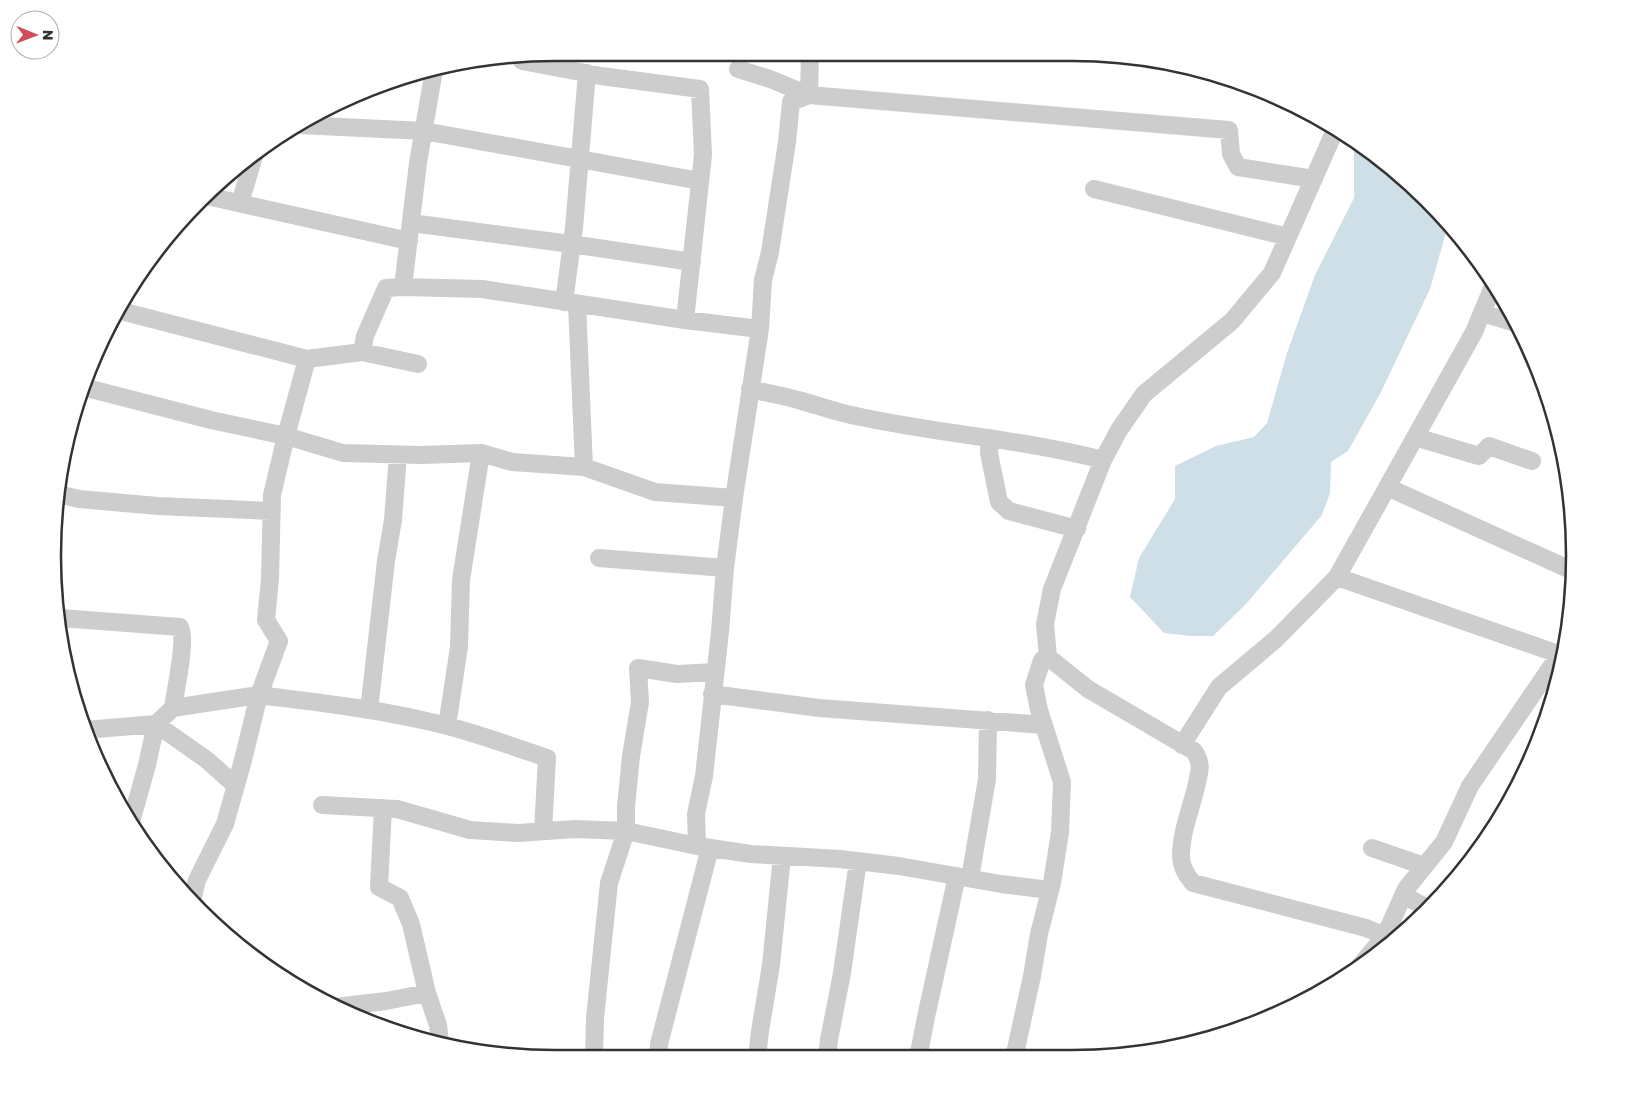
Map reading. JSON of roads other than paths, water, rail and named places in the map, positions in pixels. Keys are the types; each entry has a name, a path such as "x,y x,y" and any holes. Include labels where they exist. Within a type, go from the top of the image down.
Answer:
{"street":[{"path":"809,95 810,61"},
{"path":"527,62 587,73 700,89 703,155 685,320"},
{"path":"738,69 770,79 809,95 1229,130 1231,154 1238,167 1314,179"},
{"path":"584,467 570,303 578,160 587,73"},
{"path":"403,287 433,77"},
{"path":"659,1050 704,847 696,814 704,776 734,498 760,329 763,280 770,252 787,142 790,102 809,95"},
{"path":"311,126 424,131 700,181"},
{"path":"1333,136 1272,273 1232,321 1144,394 1119,430 1103,460 1052,589 1045,624 1048,657 1088,689 1194,751 1198,757 1200,772 1185,830 1181,855 1186,875 1193,883 1366,928 1385,936"},
{"path":"240,202 252,166"},
{"path":"1094,189 1288,237"},
{"path":"215,198 409,241"},
{"path":"411,223 692,262"},
{"path":"362,352 365,336 386,288 403,287 482,289 685,320 760,329"},
{"path":"1182,745 1219,687 1276,639 1336,577 1474,332 1490,293"},
{"path":"124,313 307,359 362,352 418,364"},
{"path":"1482,313 1506,320"},
{"path":"194,892 197,880 225,824 259,694 279,641 266,620 270,579 272,495 307,359"},
{"path":"90,389 211,420 286,436 343,453 421,455 481,453 512,462 584,467 655,492 734,498"},
{"path":"750,389 800,400 856,416 1012,440 1075,452 1103,460"},
{"path":"1415,437 1479,456 1490,446 1532,461"},
{"path":"990,438 989,453 999,502 1009,511 1077,529"},
{"path":"447,726 459,647 461,580 481,453"},
{"path":"369,710 386,561 393,520 398,455"},
{"path":"1387,487 1566,568"},
{"path":"65,496 79,499 158,506 271,511"},
{"path":"599,558 725,568"},
{"path":"1336,577 1556,650"},
{"path":"65,618 180,628 183,632 182,644 173,708"},
{"path":"1016,1050 1050,890 1060,832 1062,782 1034,685 1042,660 1048,657"},
{"path":"1382,939 1403,895 1444,842 1470,786 1553,667"},
{"path":"594,1050 595,1018 609,883 626,832 626,807 631,756 640,702 638,668 677,674 715,672"},
{"path":"134,814 156,724 173,708 259,694 369,710 422,720 447,726 547,758 543,831"},
{"path":"712,694 819,708 1044,725"},
{"path":"920,1050 928,1007 964,877 987,780 988,720"},
{"path":"93,729 156,724 207,760 236,786"},
{"path":"322,804 397,809 470,830 518,833 575,829 626,832 751,854 858,861 1050,890"},
{"path":"383,808 379,888 400,898 411,924 439,1036"},
{"path":"1372,848 1424,866"},
{"path":"758,1050 771,964 782,856"},
{"path":"827,1050 842,973 858,861"},
{"path":"1403,895 1421,905"},
{"path":"351,1005 427,993"}]}
